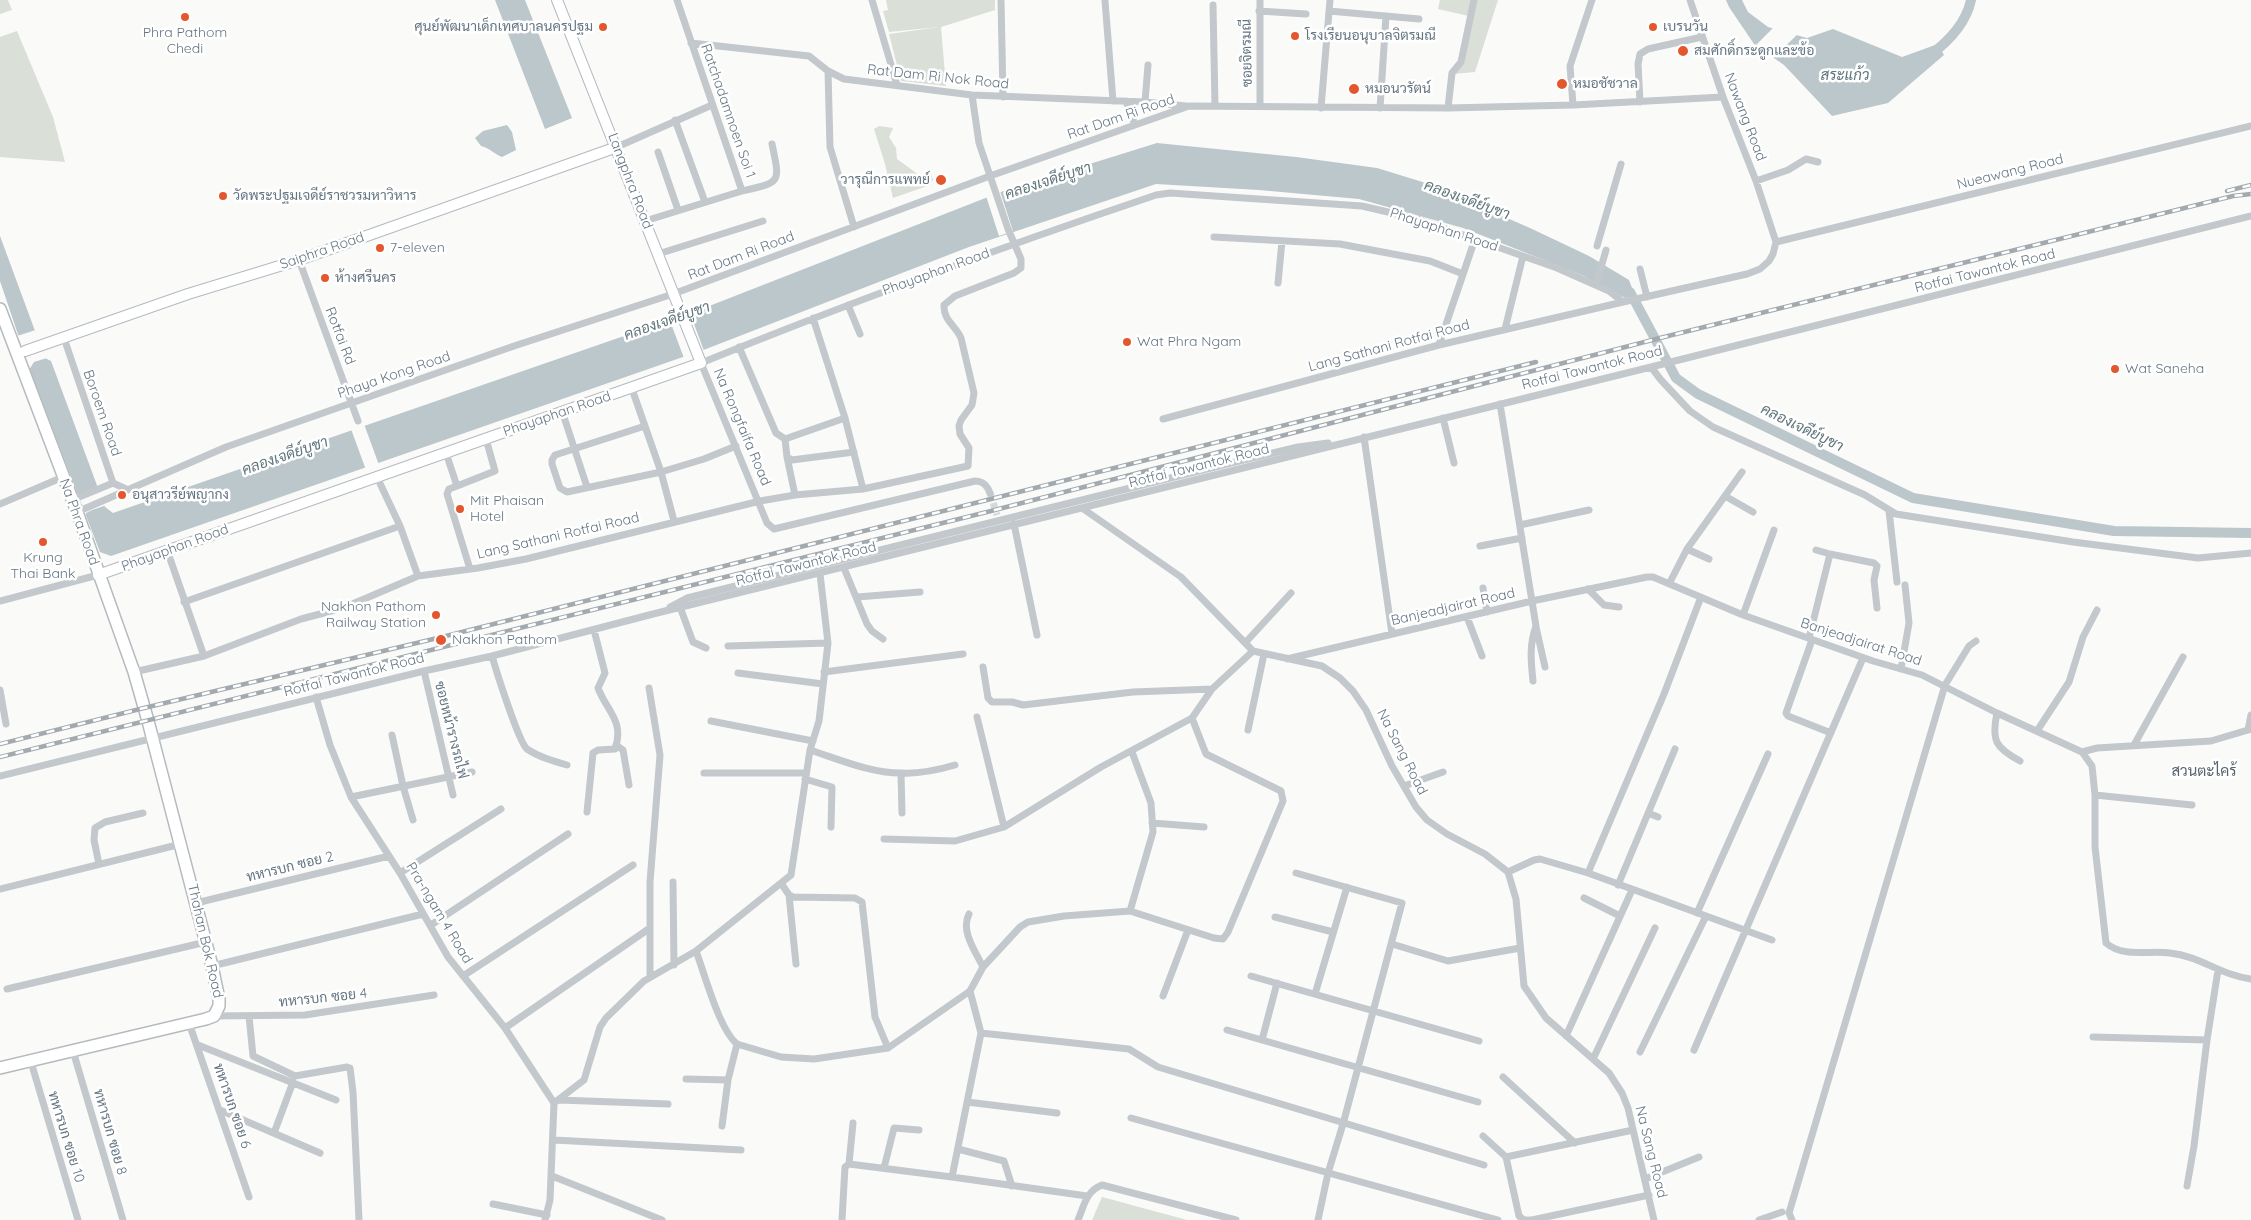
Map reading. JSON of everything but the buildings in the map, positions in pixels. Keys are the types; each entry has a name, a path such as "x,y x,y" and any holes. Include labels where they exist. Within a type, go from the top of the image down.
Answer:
{"main road":[{"name":"Langphra Road","path":"557,0 700,359"},
{"name":"Saiphra Road","path":"25,351 188,294 299,260 616,147"},
{"name":"Na Phra Road","path":"0,308 63,477 76,499 77,512 134,672 152,738"},
{"path":"12,340 25,351 22,369"},
{"name":"Phayaphan Road","path":"98,575 562,411 632,389 700,359"},
{"name":"Thahan Bok Road","path":"0,1068 190,1023 214,1016 219,1006 206,942 152,738"}],"street":[{"name":"Ratchadamnoen Soi 1","path":"645,221 742,191 677,0"},
{"path":"872,0 897,85"},
{"path":"1001,0 1003,97"},
{"name":"ซอยจิตรมณี","path":"1260,0 1260,106"},
{"path":"1321,108 1330,0"},
{"path":"1448,108 1452,73 1460,62 1474,0"},
{"path":"1573,105 1570,66 1592,0"},
{"name":"Nawang Road","path":"1690,0 1723,97 1756,181 1776,242"},
{"path":"1105,1 1113,101"},
{"path":"1213,5 1215,106"},
{"path":"1259,11 1306,14"},
{"path":"1329,11 1418,19"},
{"path":"1380,108 1386,16"},
{"path":"1640,102 1638,64 1640,54 1648,49 1702,37"},
{"name":"Rat Dam Ri Nok Road","path":"692,43 809,56 828,71 844,79 972,95 1145,102 1189,106"},
{"path":"1145,102 1148,66"},
{"path":"828,71 830,147 854,227"},
{"path":"972,95 979,143 1013,243"},
{"name":"Rat Dam Ri Road","path":"674,294 990,176 1189,106 1448,108 1573,105 1723,97"},
{"path":"1126,102 1135,125"},
{"path":"616,147 712,105"},
{"path":"675,120 705,202"},
{"name":"Nueawang Road","path":"1776,242 2251,126"},
{"path":"742,191 769,185 775,180 777,171 772,144"},
{"path":"658,152 678,210"},
{"path":"1756,181 1788,170 1806,159 1818,162"},
{"path":"1597,246 1620,164"},
{"name":"Phayaphan Road","path":"700,359 739,348 813,318 1013,243 1156,195 1170,193 1362,206 1418,219 1597,282 1625,302"},
{"name":"Rotfai Tawantok Road","path":"0,776 316,697 492,656 661,612 1673,362 2251,216"},
{"path":"658,254 763,221"},
{"path":"1214,237 1340,244 1430,261 1463,274"},
{"path":"1439,345 1475,239"},
{"path":"1278,284 1282,240"},
{"path":"1625,302 1747,274 1760,269 1773,254 1776,242"},
{"name":"Lang Sathani Rotfai Road","path":"134,672 204,656 301,619 342,608 418,576 526,559 760,501 795,495 864,489 968,466 969,448 960,434 959,426 972,405 974,393 961,338 958,330 946,317 944,305 955,296 1014,274 1021,268 1022,260 1013,243"},
{"path":"1597,282 1606,252"},
{"path":"1505,329 1523,256"},
{"name":"Rotfai Rd","path":"299,260 358,421"},
{"path":"1640,270 1645,297"},
{"name":"Phaya Kong Road","path":"77,512 226,447 514,346 674,294"},
{"name":"Lang Sathani Rotfai Road","path":"1163,419 1439,345 1625,302"},
{"path":"848,305 860,334"},
{"path":"813,318 845,418 864,489"},
{"name":"Boroem Road","path":"61,339 113,483"},
{"path":"739,348 776,433 785,438 845,418"},
{"name":"Na Rongfaifa Road","path":"700,359 760,501 767,523 774,528 975,481 985,484 990,493"},
{"path":"1652,367 1661,380 1690,411 1713,427 1864,495 1889,511 1908,516 2073,542 2198,558 2251,553"},
{"path":"632,389 661,472 674,521"},
{"path":"1500,404 1544,667"},
{"path":"562,411 586,487"},
{"path":"1443,418 1454,463"},
{"path":"645,426 556,455 552,460 552,464 560,488 564,492 661,472 736,446"},
{"path":"785,438 795,495"},
{"path":"1364,438 1392,634"},
{"path":"470,569 447,494 449,489 495,471 486,439"},
{"path":"661,612 687,598 997,518 1298,447 1348,442"},
{"path":"787,457 792,460 854,452"},
{"path":"446,453 457,486"},
{"path":"1670,584 1687,548 1742,472"},
{"path":"0,504 63,477"},
{"path":"378,477 400,526 418,576"},
{"path":"76,499 113,483 126,489"},
{"path":"1725,496 1753,512"},
{"name":"Na Sang Road","path":"1082,508 1182,577 1253,651 1322,666 1340,678 1353,691 1366,710 1392,766 1416,807 1427,820 1447,834 1485,854 1508,872 1516,899 1524,986 1546,1018 1609,1073 1622,1092 1628,1108 1654,1220"},
{"path":"1520,525 1589,510"},
{"path":"1889,511 1897,582"},
{"path":"1014,524 1037,635"},
{"path":"184,602 400,526"},
{"path":"1743,615 1774,530"},
{"path":"1480,546 1522,538"},
{"path":"1687,548 1709,559"},
{"path":"166,550 204,656"},
{"path":"1816,550 1874,563 1877,566 1874,580 1877,608"},
{"path":"1830,554 1810,639 1786,713 1788,716 1831,733"},
{"path":"844,568 867,624 872,631 883,639"},
{"path":"556,1101 584,1080 600,1027 606,1018 650,977 696,951 788,878 792,872 805,776 810,750 819,722 828,643 820,574"},
{"path":"0,601 98,575"},
{"name":"Banjeadjairat Road","path":"1287,659 1532,601 1648,577 1670,584 1743,615 1810,639 1864,658 1922,674 1997,713 2082,752"},
{"path":"1900,668 1909,623 1905,584"},
{"path":"1483,588 1487,612"},
{"path":"1588,589 1604,605 1618,607"},
{"path":"857,597 920,592"},
{"path":"1245,643 1291,593"},
{"path":"1588,873 1664,694 1701,597"},
{"path":"680,608 693,642 706,648"},
{"path":"2037,731 2069,682 2083,637 2097,610"},
{"path":"1467,617 1482,656"},
{"path":"1533,681 1530,653 1531,639 1536,626"},
{"path":"586,812 593,753 598,750 613,750 616,745 616,719 598,688 605,673 594,630"},
{"path":"1792,1220 1789,1213 1945,685 1969,646 1976,641"},
{"path":"728,646 828,643"},
{"path":"884,839 954,841 1004,827 1101,767 1192,718 1212,689 1253,651"},
{"path":"824,672 963,654"},
{"path":"1248,730 1264,654"},
{"path":"492,656 502,692 525,748 541,757 567,765"},
{"path":"2134,745 2183,657"},
{"path":"1694,1050 1864,658"},
{"path":"983,667 988,698 992,702 1012,702 1022,705 1133,692 1212,689"},
{"name":"ซอยหน้ารางรถไฟ","path":"424,671 450,775 453,795"},
{"path":"738,673 823,684"},
{"path":"649,688 660,755 650,882 650,977"},
{"path":"0,690 6,724"},
{"name":"Pra-ngam 4 Road","path":"316,697 330,745 352,797 400,873 448,957 505,1028 556,1101"},
{"path":"1997,713 1994,723 1997,744 2001,750 2020,761"},
{"path":"2251,714 2250,730 2211,741 2097,748 2082,752 2092,766 2095,795 2094,847 2106,943 2114,950 2169,952 2190,956 2233,977 2251,979"},
{"path":"977,717 1004,827"},
{"path":"696,951 723,1025 732,1040 737,1044 781,1058 814,1059 888,1048 970,991 983,967 1020,927 1028,922 1064,916 1130,911 1214,938 1223,939 1228,932 1284,801 1281,791 1206,754 1192,718"},
{"path":"711,721 813,741"},
{"path":"392,734 403,786 413,820"},
{"path":"616,745 624,750 629,785"},
{"path":"810,750 882,772 901,774 936,770 955,765"},
{"path":"1618,885 1675,750"},
{"path":"1130,911 1153,832 1151,804 1132,752"},
{"path":"1697,913 1768,754"},
{"path":"352,797 450,775 472,772"},
{"path":"1404,786 1443,772"},
{"path":"704,773 805,776 832,787 831,827"},
{"path":"901,774 902,813"},
{"path":"2095,795 2192,805"},
{"path":"400,873 501,809"},
{"path":"99,864 94,840 95,828 105,822 143,813"},
{"path":"1648,813 1658,817"},
{"path":"1152,823 1204,827"},
{"path":"431,926 568,834"},
{"path":"0,889 181,844"},
{"name":"ทหารบก ซอย 2","path":"196,903 389,856"},
{"path":"1508,872 1540,859 1588,873 1772,940"},
{"path":"463,976 633,865"},
{"path":"1296,873 1402,903 1343,1124 1328,1173 1318,1220"},
{"path":"673,882 674,965"},
{"path":"781,883 789,895 796,964"},
{"path":"1315,994 1347,887"},
{"path":"1566,1036 1632,890"},
{"path":"789,895 855,898 862,902 874,1013 888,1048"},
{"path":"1584,898 1620,916"},
{"path":"212,966 423,914"},
{"path":"969,914 966,926 967,933 983,967"},
{"path":"1640,1052 1706,916"},
{"path":"1275,917 1334,932"},
{"path":"505,1028 650,928"},
{"path":"1593,1059 1655,928"},
{"path":"1162,996 1188,930"},
{"path":"7,989 206,942"},
{"path":"1392,944 1448,961 1520,948"},
{"path":"2187,1186 2194,1146 2206,1040 2218,970"},
{"path":"1251,976 1479,1041"},
{"path":"1262,1040 1277,983"},
{"path":"952,1177 981,1033 970,991"},
{"name":"ทหารบก ซอย 4","path":"214,1016 305,1015 434,995"},
{"path":"250,1016 253,1056 295,1076 350,1068 353,1092 358,1220"},
{"name":"ทหารบก ซอย 6","path":"190,1023 249,1197"},
{"path":"1226,1030 1478,1102"},
{"path":"981,1033 1129,1049 1158,1067 1484,1165"},
{"path":"2093,1037 2206,1040"},
{"path":"722,1126 728,1080 737,1044"},
{"path":"198,1046 336,1100"},
{"name":"ทหารบก ซอย 8","path":"73,1051 123,1220"},
{"name":"ทหารบก ซอย 10","path":"30,1062 78,1220"},
{"path":"1503,1077 1576,1143"},
{"path":"686,1079 728,1080"},
{"path":"274,1133 293,1082"},
{"path":"556,1101 668,1104"},
{"path":"493,1204 546,1218 552,1176 556,1101"},
{"path":"967,1102 1058,1113"},
{"path":"220,1110 320,1153"},
{"path":"1131,1118 1498,1220"},
{"path":"842,1220 845,1167 849,1164 853,1123"},
{"path":"884,1168 890,1135 894,1128 918,1130"},
{"path":"1506,1157 1633,1130"},
{"path":"1483,1136 1506,1157 1519,1216 1524,1220 1649,1196"},
{"path":"554,1140 741,1150"},
{"path":"958,1149 1004,1161 1012,1186"},
{"path":"1645,1179 1699,1156"},
{"path":"849,1164 1087,1196"},
{"path":"552,1176 662,1220"},
{"path":"1078,1220 1087,1196 1093,1188 1102,1185 1236,1220"},
{"path":"1759,1220 1782,1212"}],"shaded area":[{"path":"0,0 8,0 12,10 0,14"},
{"path":"886,0 995,0 995,10 941,27 946,86 901,81 889,34 939,27 889,32 883,11 888,10"},
{"path":"1440,0 1498,0 1475,72 1454,74 1473,17 1438,9"},
{"path":"17,31 53,117 65,162 0,157 0,37"},
{"path":"879,126 893,128 889,137 896,148 897,159 919,175 931,173 933,180 930,185 893,198 874,129"},
{"path":"1102,1197 1187,1220 1092,1220"}],"water":[{"path":"495,0 525,0 572,118 545,129"},
{"name":"สระแก้ว","path":"1726,0 1742,0 1748,12 1768,27 1807,38 1833,29 1902,57 1938,44 1944,55 1888,103 1832,116 1784,65 1754,44"},
{"path":"507,125 512,132 516,150 502,157 481,146 475,138 483,131"},
{"path":"1157,143 1296,157 1377,168 1429,184 1589,256 1629,280 1635,296 1625,298 1582,275 1463,228 1359,199 1259,190 1156,184 969,247 706,349 111,556 100,552 30,370 0,281 0,236 45,358 51,361 105,507 113,513 699,310 1006,190"}],"pier":[{"path":"1775,26 1798,34 1772,59 1757,44"},
{"path":"1000,191 1013,231 999,236 986,196"},
{"path":"690,313 704,351 684,358 670,321"},
{"path":"39,329 47,357 52,360 47,358 34,362 29,370 17,336"},
{"path":"364,424 379,465 366,470 351,429"},
{"path":"98,484 107,505 86,513 84,518 76,496 96,488"}],"waterway":[{"path":"1929,56 1943,45 1961,25 1971,0"},
{"name":"คลองเจดีย์บูชา","path":"1630,292 1676,378 1698,394 1913,498 2114,531 2251,533"}],"tunnel":[{"path":"990,493 997,515"}],"railway":[{"path":"2227,191 2251,185"},
{"path":"0,757 991,511 1660,338 2233,196 2251,194"},
{"path":"0,744 446,636 1536,362"}],"place":[{"name":"Phra Pathom Chedi","path":"185,17"},
{"name":"ศุนย์พัฒนาเด็กเทศบาลนครปฐม","path":"603,27"},
{"name":"เบรนวัน","path":"1653,27"},
{"name":"โรงเรียนอนุบาลจิตรมณี","path":"1295,36"},
{"name":"สมศักดิ์กระดูกและข้อ","path":"1683,51"},
{"name":"หมอชัชวาล","path":"1562,84"},
{"name":"หมอนวรัตน์","path":"1354,89"},
{"name":"วารุณีการแพทย์","path":"941,180"},
{"name":"วัดพระปฐมเจดีย์ราชวรมหาวิหาร","path":"223,196"},
{"name":"7-eleven","path":"380,248"},
{"name":"ห้างศรีนคร","path":"325,278"},
{"name":"Wat Phra Ngam","path":"1127,342"},
{"name":"Wat Saneha","path":"2115,369"},
{"name":"อนุสาวรีย์พญากง","path":"122,495"},
{"name":"Mit Phaisan Hotel","path":"460,509"},
{"name":"Krung Thai Bank","path":"43,542"},
{"name":"Nakhon Pathom Railway Station","path":"436,615"},
{"name":"Nakhon Pathom","path":"441,640"}],"district":[{"name":"สวนตะไคร้","path":"2204,771"}]}
